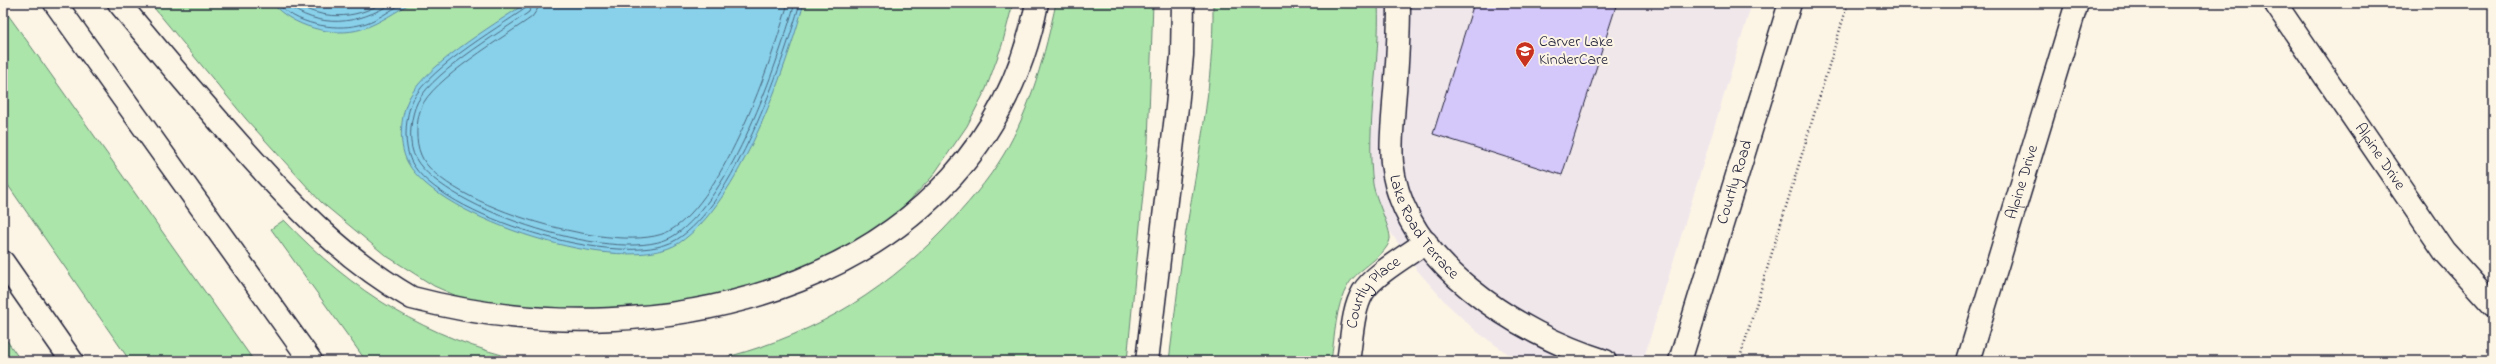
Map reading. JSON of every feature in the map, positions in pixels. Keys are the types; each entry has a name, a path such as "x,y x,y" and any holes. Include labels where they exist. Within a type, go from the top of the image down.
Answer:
{"main road":[{"path":"56,3 311,361"},
{"path":"119,3 238,144 289,201 338,247 377,276 425,304 460,320 508,336"},
{"path":"877,263 908,237 934,211 981,148 999,117 1015,80 1037,3"},
{"path":"1147,361 1177,107 1182,55 1183,3"},
{"name":"Lake Road Terrace","path":"1399,3 1392,163 1402,201 1426,242 1459,280 1501,311 1552,341 1605,361"},
{"name":"Courtly Road","path":"1680,361 1790,3"},
{"name":"Alpine Drive","path":"1968,361 2077,3"},
{"name":"Alpine Drive","path":"2275,3 2444,251 2493,305"},
{"name":"Courtly Place","path":"1348,361 1357,310 1364,291 1378,277 1426,242"},
{"path":"3,262 72,361"}],"path":[{"path":"1739,361 1848,3"}],"shaded area":[{"path":"1318,3 1752,3 1643,361 1518,361 1476,331 1447,304 1417,270 1389,230 1306,204"}],"green space":[{"path":"150,3 1013,3 1002,45 986,89 967,126 932,177 887,224 710,317 676,324 622,329 468,301 434,286 385,255 321,202 246,119"},
{"path":"1056,3 1153,3 1148,142 1127,361 712,361 746,352 778,341 809,328 838,313 893,276 919,254 944,229 984,184 998,164 1014,136 1042,61"},
{"path":"1213,3 1378,3 1371,161 1374,190 1390,234 1390,239 1384,251 1358,273 1348,285 1344,293 1340,302 1336,322 1331,361 1169,361 1182,259 1208,93 1213,33"},
{"path":"3,8 254,361 130,361 3,178"},
{"path":"284,220 337,270 365,291 394,309 424,326 456,340 525,361 366,361 271,229"},
{"path":"3,335 21,361 3,361"}],"water":[{"path":"272,3 411,3 369,27 338,32 326,31 301,24 280,11"},
{"path":"526,3 804,3 785,64 772,98 757,134 740,167 721,198 701,224 679,243 653,252 618,254 577,248 534,238 492,222 455,204 426,184 408,163 403,150 401,134 404,112 413,91 425,77 458,49"}],"building":[{"name":"Carver Lake KinderCare","path":"1474,3 1617,3 1562,175 1433,134"}],"place":[{"name":"Carver Lake KinderCare","path":"1525,68"}]}
